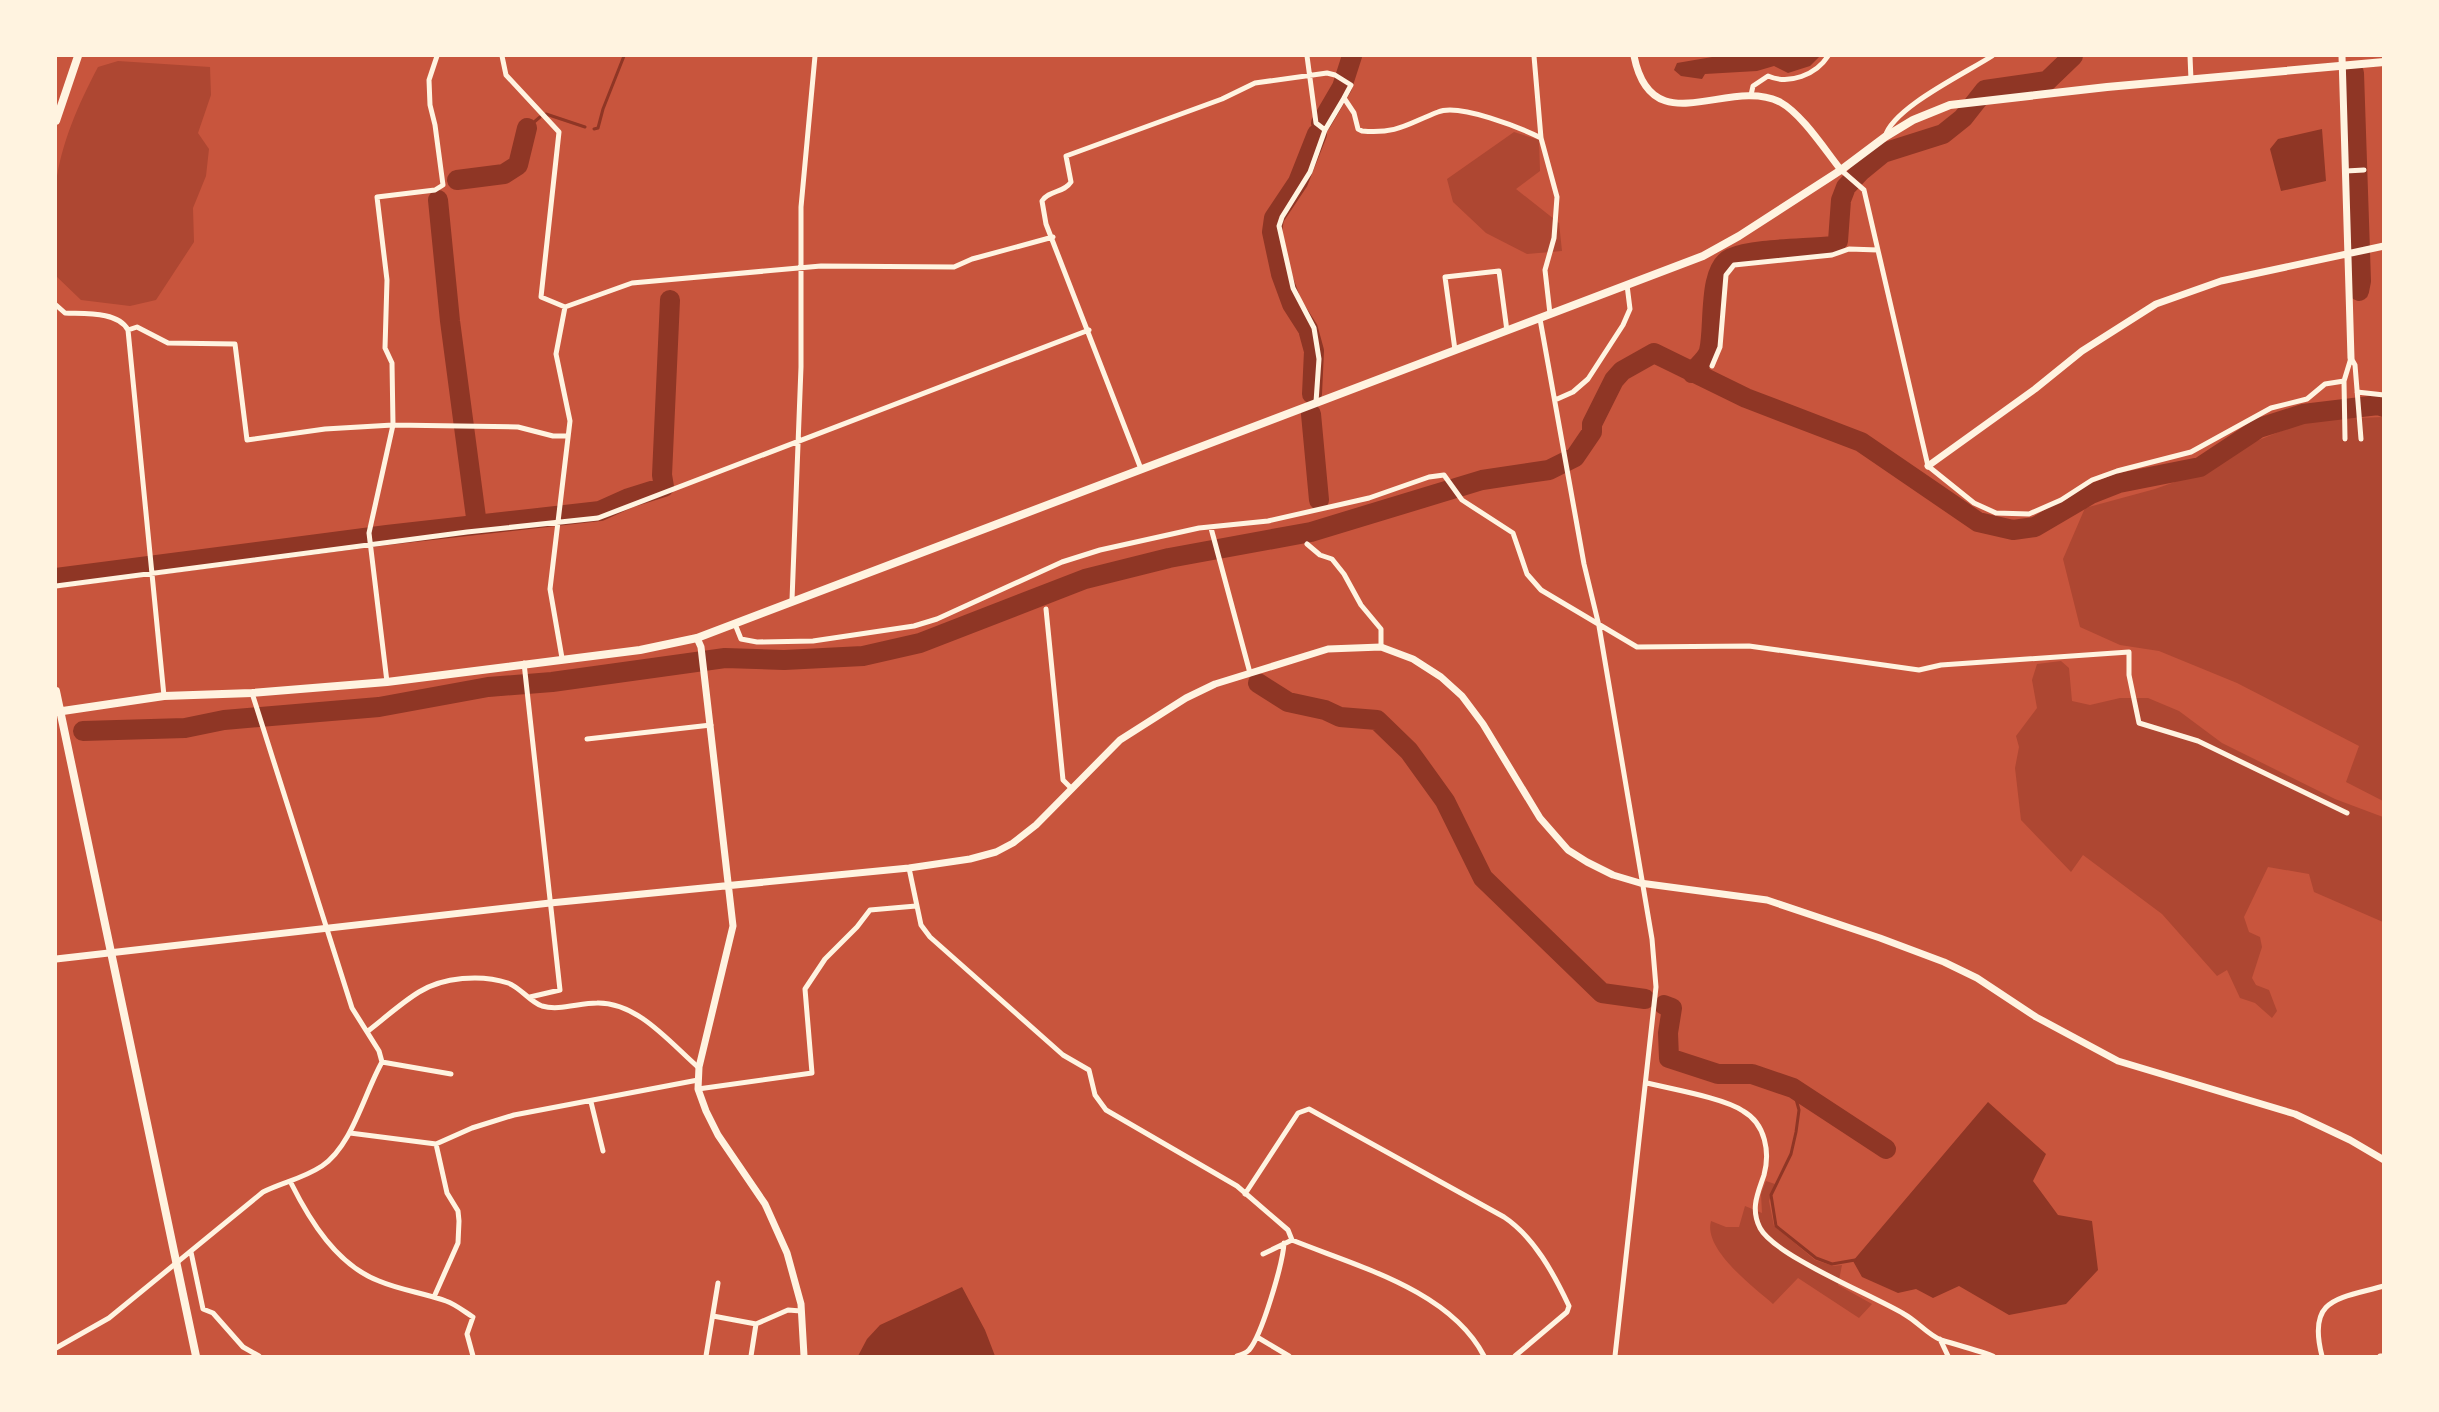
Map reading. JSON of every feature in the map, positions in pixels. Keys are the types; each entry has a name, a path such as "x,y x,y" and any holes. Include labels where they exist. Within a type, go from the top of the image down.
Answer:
{"main road":[{"path":"56,121 78,56"},
{"path":"58,711 164,696 252,693 387,682 524,666 562,658 640,650 697,638 792,600 1703,256 1844,172 1885,137 1938,109 1964,102 2384,62"},
{"path":"56,691 58,711 196,1356"}],"street":[{"path":"387,682 369,533 393,425 392,363 385,348 387,279 377,197 435,190 443,185 435,125 429,105 429,80 437,56"},
{"path":"502,56 506,75 559,132 541,297 565,307 632,283 821,266 954,267 972,259 1053,237"},
{"path":"792,600 803,268 801,207 815,56"},
{"path":"1307,56 1316,123 1325,130"},
{"path":"1533,56 1541,138 1557,197 1554,238 1545,270 1550,314"},
{"path":"1634,56 1643,81 1651,92 1669,103 1686,105 1751,95 1779,102 1794,112 1844,172 1864,190 1928,466 1974,503 1996,513 2029,514 2061,500 2092,480 2117,471 2191,452 2271,408 2307,399 2325,384 2344,381"},
{"path":"1751,95 1753,86 1767,76 1777,80 1806,76 1823,64 1828,56"},
{"path":"1885,137 1888,126 1914,105 1992,56"},
{"path":"2190,56 2191,80"},
{"path":"2342,56 2352,253 2351,358 2344,381 2345,439"},
{"path":"1141,468 1053,237 1046,224 1042,201 1045,196 1067,188 1071,182 1066,156 1222,99 1255,83 1327,73 1351,86 1325,130 1310,172 1282,217 1279,226 1293,288 1314,328 1319,359 1316,402"},
{"path":"1344,98 1350,105 1358,129 1362,131 1404,128 1440,110 1494,118 1541,138"},
{"path":"2349,171 2364,170"},
{"path":"1928,466 2035,389 2082,351 2156,304 2221,281 2384,246"},
{"path":"1712,366 1720,347 1726,275 1734,265 1832,255 1849,249 1878,250"},
{"path":"1455,350 1445,277 1498,272 1507,331"},
{"path":"1555,400 1574,392 1588,379 1623,325 1630,309 1627,285"},
{"path":"56,305 65,314 100,315 118,321 128,330 164,696"},
{"path":"562,658 550,599 556,524 566,436 570,421 556,354 565,307"},
{"path":"1540,319 1599,626 1640,883 1652,939 1656,987 1615,1356"},
{"path":"128,330 137,327 168,343 236,344 247,440 325,429 393,425 518,427 553,436 566,436"},
{"path":"56,586 371,544 598,518 1089,330"},
{"path":"2351,358 2355,365 2357,416 2361,439"},
{"path":"2357,392 2384,395"},
{"path":"735,624 741,639 758,642 813,641 914,626 937,619 1062,562 1168,534 1211,531 1268,521 1369,498 1429,477 1444,475 1459,496 1513,533 1527,574 1541,590 1636,647 1749,646 1899,669 2129,652 2129,675 2139,723 2198,741 2347,813"},
{"path":"1211,531 1250,673"},
{"path":"1307,544 1320,555 1332,559 1344,574 1361,606 1381,629 1381,647"},
{"path":"1046,609 1063,780 1071,788"},
{"path":"697,638 701,647 730,886 732,939 699,1068 698,1089 718,1135 752,1182 779,1232 801,1304 804,1356"},
{"path":"56,959 550,903 909,868 970,859 996,852 1013,843 1036,825 1120,740 1186,698 1215,684 1328,649 1381,647 1413,659 1441,677 1462,696 1483,724 1540,818 1568,850 1613,875 1640,883 1767,900 1880,938 1944,962 1977,978 2036,1017 2118,1061 2295,1114 2384,1160"},
{"path":"524,666 560,990 530,997"},
{"path":"56,1348 109,1318 262,1192 277,1185 291,1183 323,1166 346,1142 382,1062 380,1051 352,1008 252,693"},
{"path":"587,739 711,725"},
{"path":"909,868 921,926 943,950 1063,1055 1089,1070 1095,1095 1106,1110 1237,1186 1288,1230 1292,1240"},
{"path":"698,1089 812,1073 805,989 816,970 870,910 916,906"},
{"path":"368,1031 418,992 434,985 487,977 511,984 541,1006 560,1007 597,1003 625,1011 675,1044 699,1068"},
{"path":"382,1062 451,1074"},
{"path":"350,1133 436,1144 472,1128 514,1115 698,1080"},
{"path":"1647,1083 1744,1111 1766,1141 1767,1161 1755,1194 1755,1212 1760,1228 1771,1240 1813,1268 1906,1315 1940,1340 1948,1356"},
{"path":"591,1102 603,1151"},
{"path":"1245,1194 1298,1113 1310,1109 1504,1217 1514,1224 1543,1258 1569,1306 1567,1312 1515,1356"},
{"path":"434,1297 458,1243 459,1221 458,1211 447,1193 436,1144"},
{"path":"291,1183 319,1230 340,1256 357,1269 378,1281 448,1302 473,1317 467,1334 473,1356"},
{"path":"1263,1254 1292,1240 1363,1266 1438,1305 1457,1319 1484,1356"},
{"path":"1237,1356 1248,1351 1257,1337 1283,1258 1284,1243"},
{"path":"191,1252 203,1309 213,1313 243,1347 259,1356"},
{"path":"706,1356 718,1283"},
{"path":"2322,1356 2316,1327 2325,1309 2335,1299 2384,1286"},
{"path":"713,1316 756,1324 788,1310 801,1311"},
{"path":"751,1356 756,1324"},
{"path":"1257,1337 1289,1356"},
{"path":"1940,1340 1955,1342 1993,1356"}],"shaded area":[{"path":"1718,56 1820,56 1810,66 1788,73 1774,66 1757,71 1705,74 1702,79 1681,76 1674,70 1677,63"},
{"path":"118,61 210,67 211,95 198,133 209,149 206,176 193,208 194,242 156,300 130,306 81,300 56,276 55,195 58,169 66,138 98,67"},
{"path":"2322,129 2326,181 2281,191 2270,149 2278,139"},
{"path":"1514,132 1539,140 1540,171 1516,189 1559,223 1562,251 1527,254 1486,233 1453,202 1447,179"},
{"path":"2383,417 2383,801 2346,782 2359,746 2237,683 2159,651 2120,645 2080,627 2063,559 2085,508 2155,489 2200,473 2227,453 2308,420"},
{"path":"2061,661 2069,668 2072,701 2090,705 2120,698 2148,698 2179,711 2222,743 2335,799 2383,817 2383,922 2314,892 2309,874 2268,867 2244,917 2249,932 2260,937 2262,947 2252,978 2256,985 2269,990 2277,1011 2272,1018 2255,1003 2240,998 2227,970 2217,976 2162,914 2083,855 2071,872 2021,820 2015,768 2019,747 2016,736 2037,708 2032,680 2037,664"},
{"path":"1988,1102 2046,1154 2033,1181 2058,1215 2092,1221 2098,1270 2066,1304 2009,1315 1959,1286 1933,1298 1916,1289 1898,1293 1862,1277 1853,1261"},
{"path":"1766,1181 1775,1184 1769,1201 1774,1226 1815,1260 1833,1266 1842,1265 1838,1285 1872,1304 1859,1318 1798,1278 1773,1304 1722,1256 1711,1232 1711,1221 1726,1227 1739,1227 1745,1206 1762,1213 1761,1194"},
{"path":"962,1287 985,1330 995,1356 858,1356 867,1339 880,1325"}],"waterway":[{"path":"594,129 598,128 624,56"},
{"path":"1321,123 1342,87 1352,56"},
{"path":"1692,373 1709,351 1715,286 1723,264 1731,258 1753,252 1833,246 1838,241 1841,200 1846,187 1883,153 1943,134 1963,118 1985,90 2047,81 2073,56"},
{"path":"2354,73 2361,281 2359,291"},
{"path":"546,114 585,127"},
{"path":"527,128 540,117"},
{"path":"457,180 504,174 518,165 527,128"},
{"path":"1312,394 1314,351 1308,329 1292,304 1281,274 1272,232 1274,218 1298,182 1317,134"},
{"path":"438,200 450,321 477,525"},
{"path":"56,578 387,535 600,511 629,498 664,487 662,475 670,300"},
{"path":"83,731 185,728 224,720 379,707 488,687 552,682 725,658 784,660 863,656 920,643 1085,579 1169,558 1311,532 1482,480 1549,470 1575,457 1592,432 1592,424 1614,380 1622,371 1654,353 1746,398 1861,442 1978,522 2013,530 2035,527 2091,494 2119,483 2200,467 2259,428 2303,414 2378,405 2384,407"},
{"path":"1311,414 1319,500"},
{"path":"1258,683 1288,702 1325,710 1340,717 1377,720 1409,751 1445,801 1483,878 1602,993 1645,999"},
{"path":"1664,1005 1672,1008 1668,1033 1669,1058 1718,1074 1752,1074 1793,1088 1886,1149"},
{"path":"1793,1088 1799,1110 1796,1132 1791,1154 1771,1195 1776,1226 1816,1258 1832,1264 1855,1260"}]}
